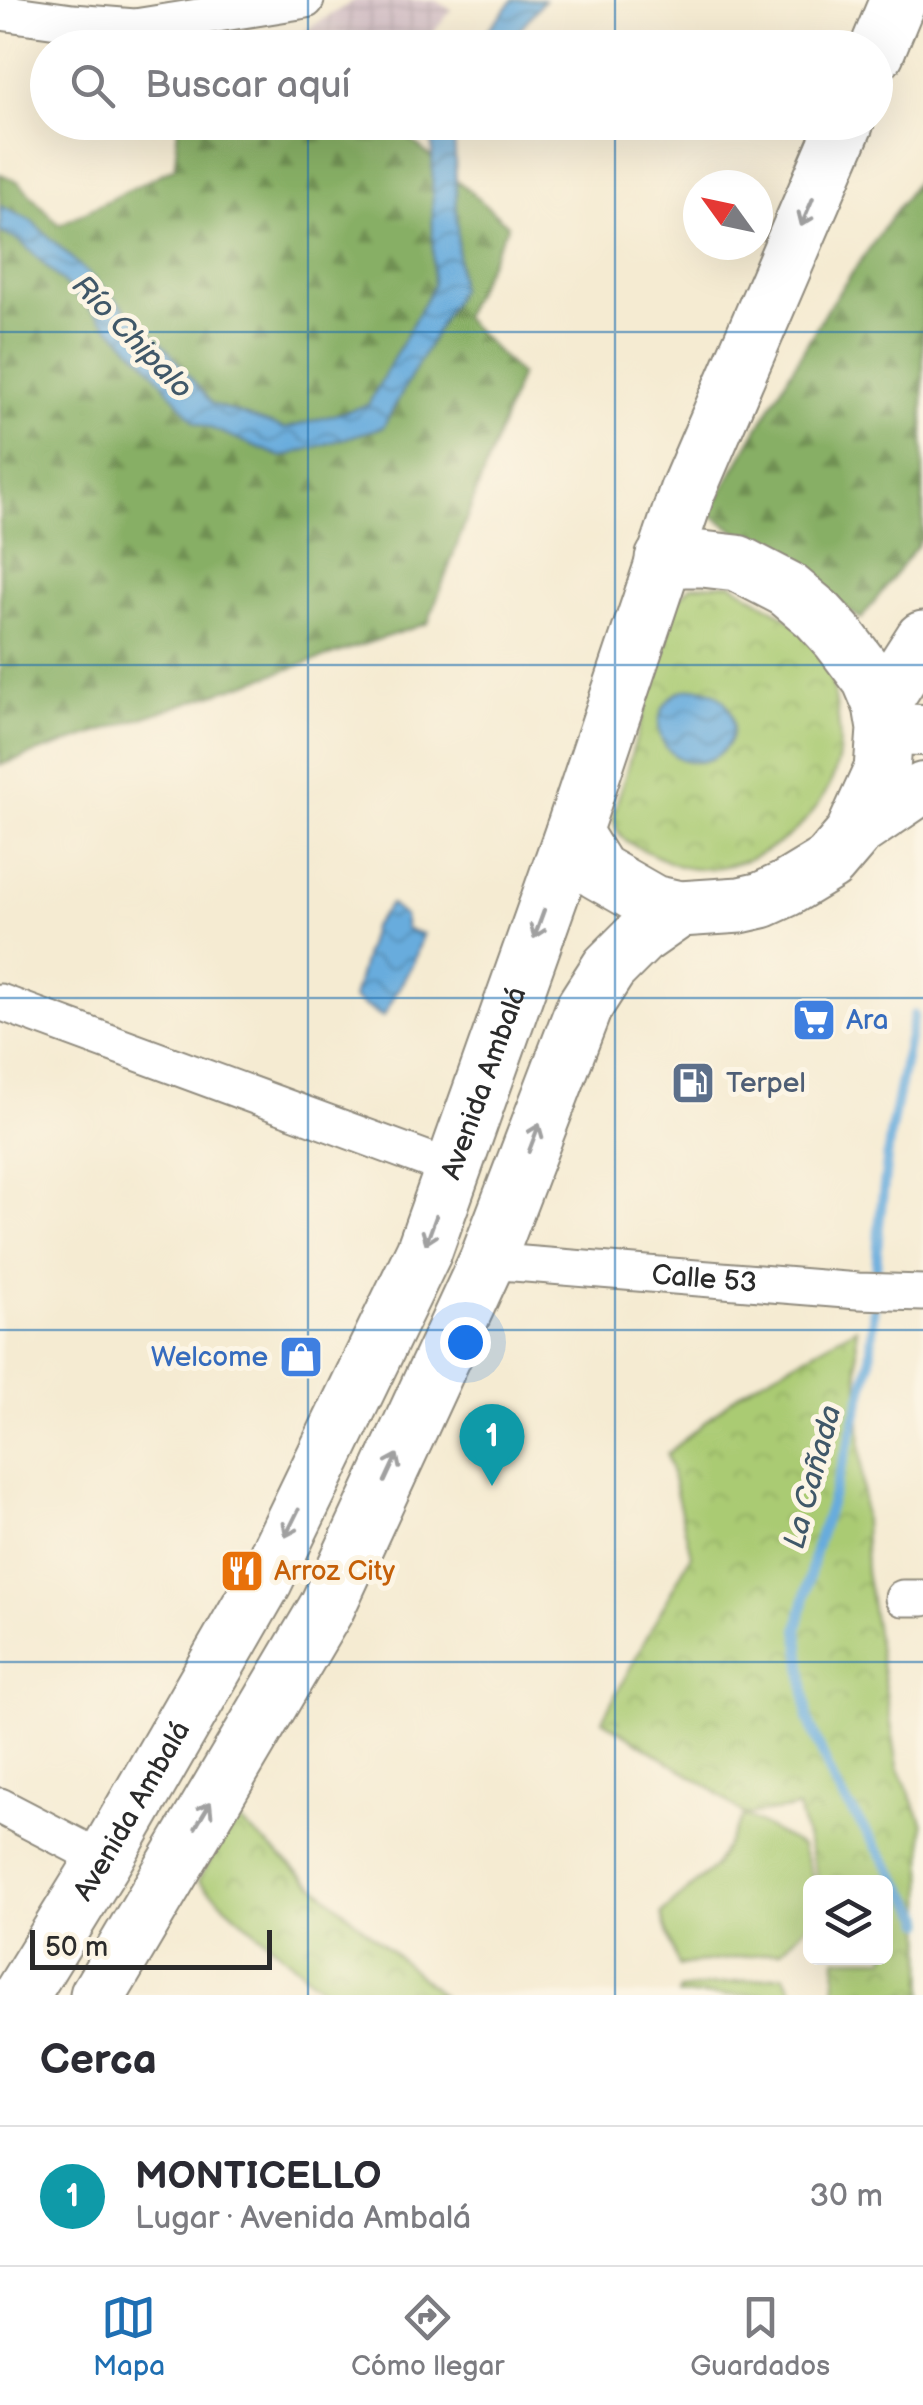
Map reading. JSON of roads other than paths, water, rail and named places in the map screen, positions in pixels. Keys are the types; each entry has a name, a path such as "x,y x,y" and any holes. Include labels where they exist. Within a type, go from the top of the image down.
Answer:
{"main road":[{"path":"886,30 898,0"},
{"name":"Avenida Ambalá","path":"20,1995 104,1860 265,1580 424,1250 573,832 687,492 838,140"},
{"path":"663,559 738,562 787,589 840,638 896,721"},
{"path":"852,836 882,770 923,639"},
{"path":"573,832 597,871 653,902 680,909 740,905 786,889 829,863 852,836 923,788"},
{"path":"98,1995 327,1608 487,1262 584,1007 609,968 640,936 680,909"}],"street":[{"path":"0,12 70,11 136,27 305,1"},
{"path":"0,1002 453,1168"},
{"name":"Calle 53","path":"487,1262 923,1293"},
{"path":"0,1806 104,1860"}],"water":[{"path":"513,0 544,0 519,30 488,30"},
{"name":"Río Chipalo","path":"432,140 455,140 459,290 383,427 282,457 195,422 146,362 20,241 0,232 0,206 32,221 163,344 212,404 285,429 368,405 433,286"},
{"path":"696,688 722,699 733,725 722,751 696,762 670,751 659,725 670,699"},
{"path":"390,904 404,916 406,929 423,934 414,961 383,1017 353,999 372,927"}],"waterway":[{"name":"La Cañada","path":"914,1015 890,1135 879,1226 870,1363 815,1551 798,1629 808,1719 835,1785 923,1922"}],"place":[{"name":"Ara","path":"814,1020"},
{"name":"Terpel","path":"693,1083"},
{"name":"Welcome","path":"301,1357"},
{"name":"MONTICELLO","path":"492,1486"},
{"name":"Arroz City","path":"242,1571"}]}
